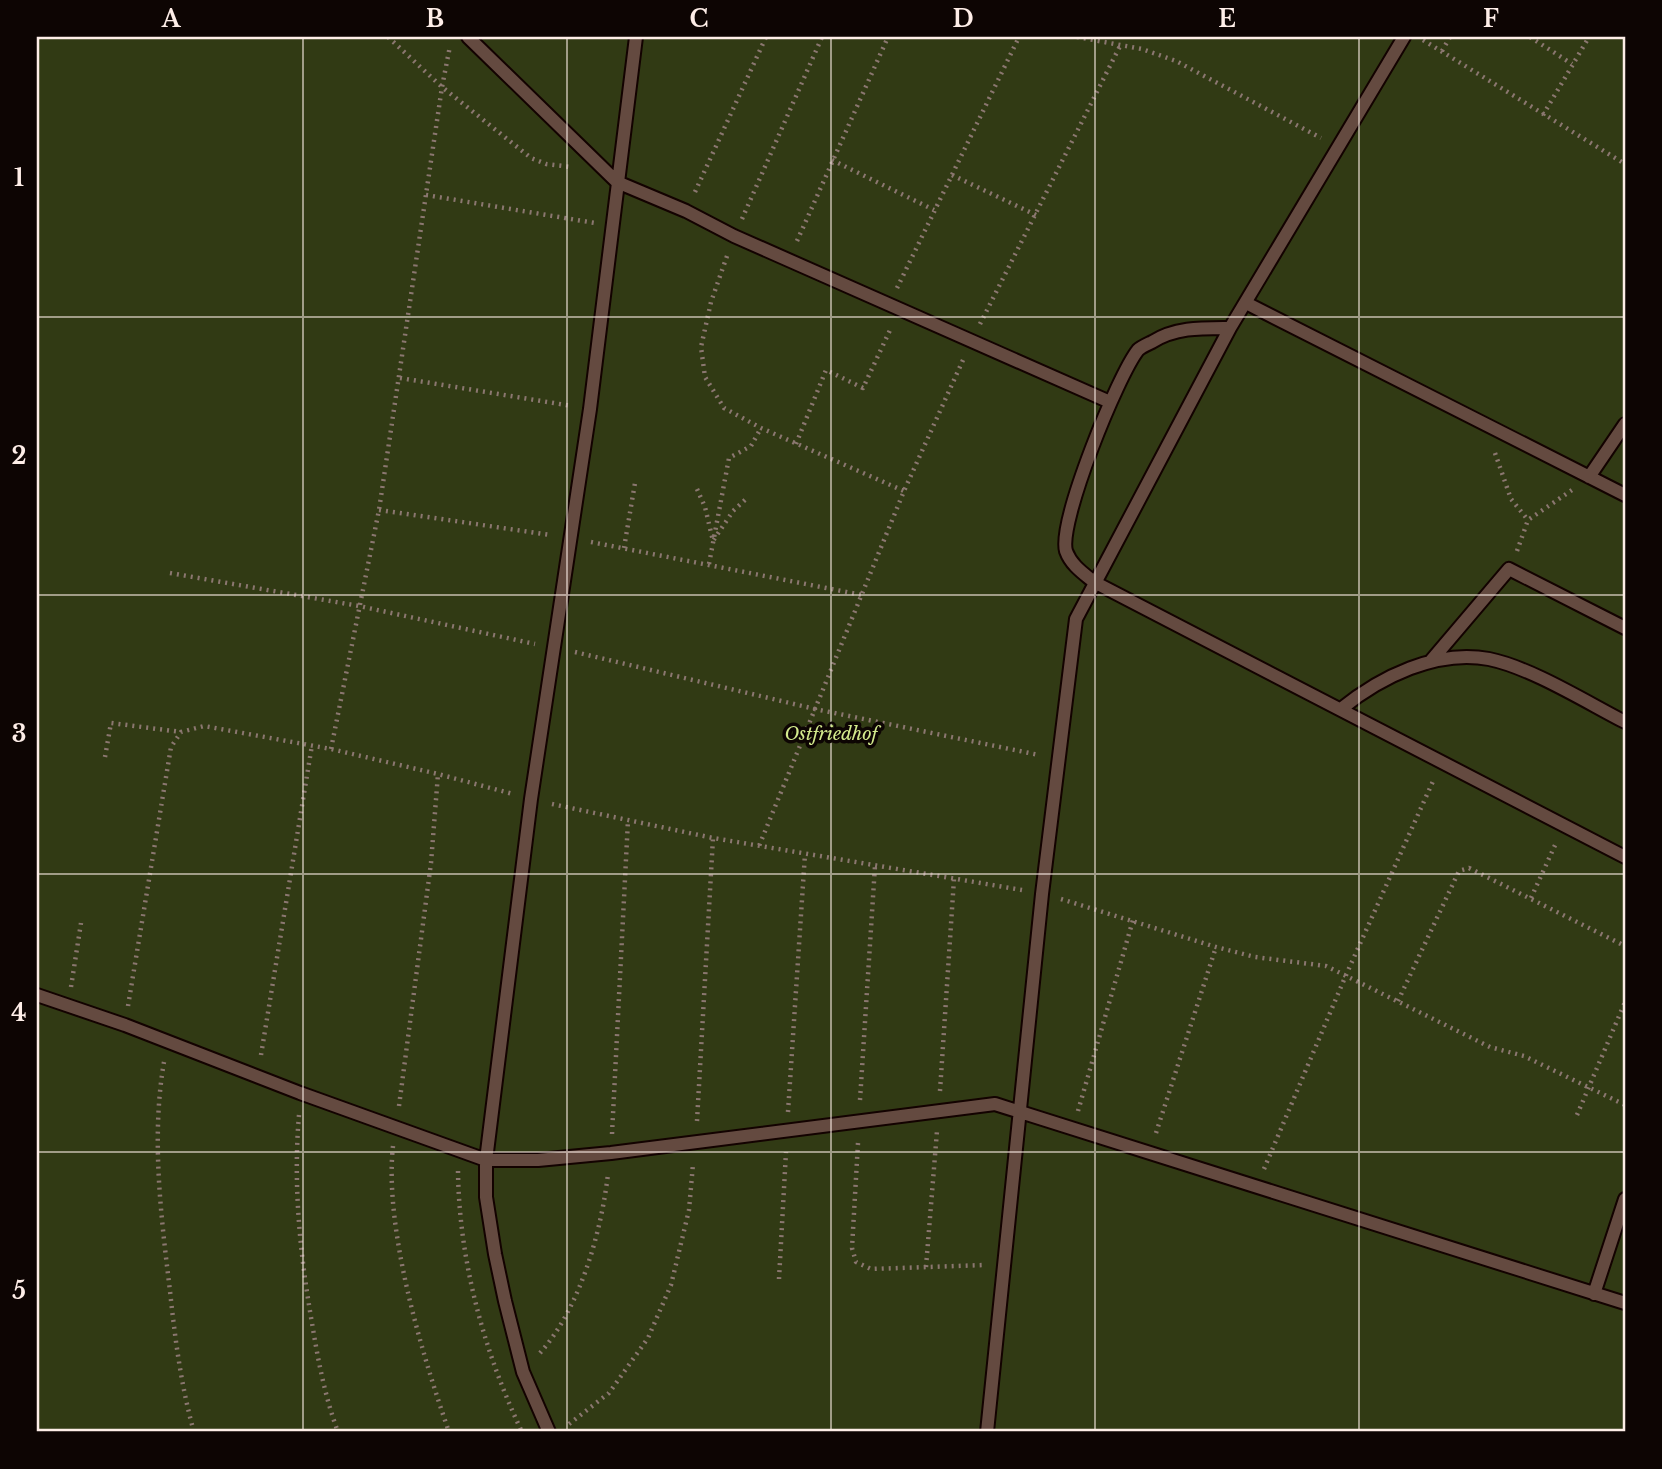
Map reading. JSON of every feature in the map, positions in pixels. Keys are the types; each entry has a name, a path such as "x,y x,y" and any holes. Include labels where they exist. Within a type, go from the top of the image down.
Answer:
{"lane":[{"path":"468,37 617,182 1110,402"},
{"path":"549,1432 523,1372 495,1254 486,1197 486,1160 531,799 590,409 636,37"},
{"path":"987,1432 1042,894 1076,619 1230,328 1404,37"},
{"path":"1246,303 1625,495"},
{"path":"1230,328 1168,332 1139,349 1110,402 1075,492 1066,530 1066,549 1074,566 1094,582 1625,857"},
{"path":"1589,477 1625,424"},
{"path":"1430,662 1509,569 1625,628"},
{"path":"1341,709 1358,695 1430,662 1488,659 1520,669 1625,722"},
{"path":"37,995 125,1025 300,1093 486,1160 538,1160 611,1153 995,1104 1625,1303"},
{"path":"1594,1294 1625,1199"}],"path":[{"path":"388,37 442,87 531,158 545,164 604,169"},
{"path":"331,749 379,510 442,87 452,37"},
{"path":"686,211 766,37"},
{"path":"822,37 734,236 708,313 701,347 705,377 724,408 761,428 904,491"},
{"path":"789,260 888,37"},
{"path":"796,444 826,370 863,388 934,209 1019,37"},
{"path":"1077,37 1121,44 1176,61 1338,147"},
{"path":"1418,37 1625,164"},
{"path":"1441,51 1450,37"},
{"path":"1530,37 1572,64"},
{"path":"1543,115 1589,37"},
{"path":"760,846 904,491 972,341 1121,44"},
{"path":"832,160 934,209"},
{"path":"953,175 1036,215"},
{"path":"426,195 612,226"},
{"path":"400,378 590,409"},
{"path":"709,564 729,458 751,446 761,428"},
{"path":"1495,451 1511,499 1528,520"},
{"path":"1509,569 1523,539 1528,520 1548,509 1589,477"},
{"path":"624,548 635,483"},
{"path":"697,489 705,507 713,541"},
{"path":"713,541 733,511 746,499"},
{"path":"379,510 571,538 862,595"},
{"path":"170,573 359,606 555,648 815,709 1060,759"},
{"path":"105,757 111,723 181,732 204,726 331,749 531,799 713,838 1042,894 1255,957 1326,966 1490,1047 1524,1056 1625,1104"},
{"path":"125,1025 170,747 181,732"},
{"path":"258,1076 312,746"},
{"path":"1258,1185 1346,975 1441,762"},
{"path":"438,774 429,877 393,1155 399,1239 424,1351 449,1432"},
{"path":"523,1372 557,1334 582,1281 605,1199 611,1153 628,820"},
{"path":"1531,898 1564,826"},
{"path":"559,1432 609,1393 648,1338 671,1285 689,1210 696,1141 713,838"},
{"path":"779,1279 805,854"},
{"path":"1398,1001 1459,871 1469,868 1625,946"},
{"path":"926,1267 954,879"},
{"path":"1073,1129 1133,920"},
{"path":"68,1005 81,923"},
{"path":"1150,1152 1216,947"},
{"path":"1577,1115 1625,1002"},
{"path":"167,1041 159,1092 160,1212 176,1343 194,1432"},
{"path":"300,1093 296,1194 302,1256 322,1380 338,1432"}],"green space":[{"name":"Ostfriedhof","path":"37,37 1625,37 1625,1432 37,1432"}]}
